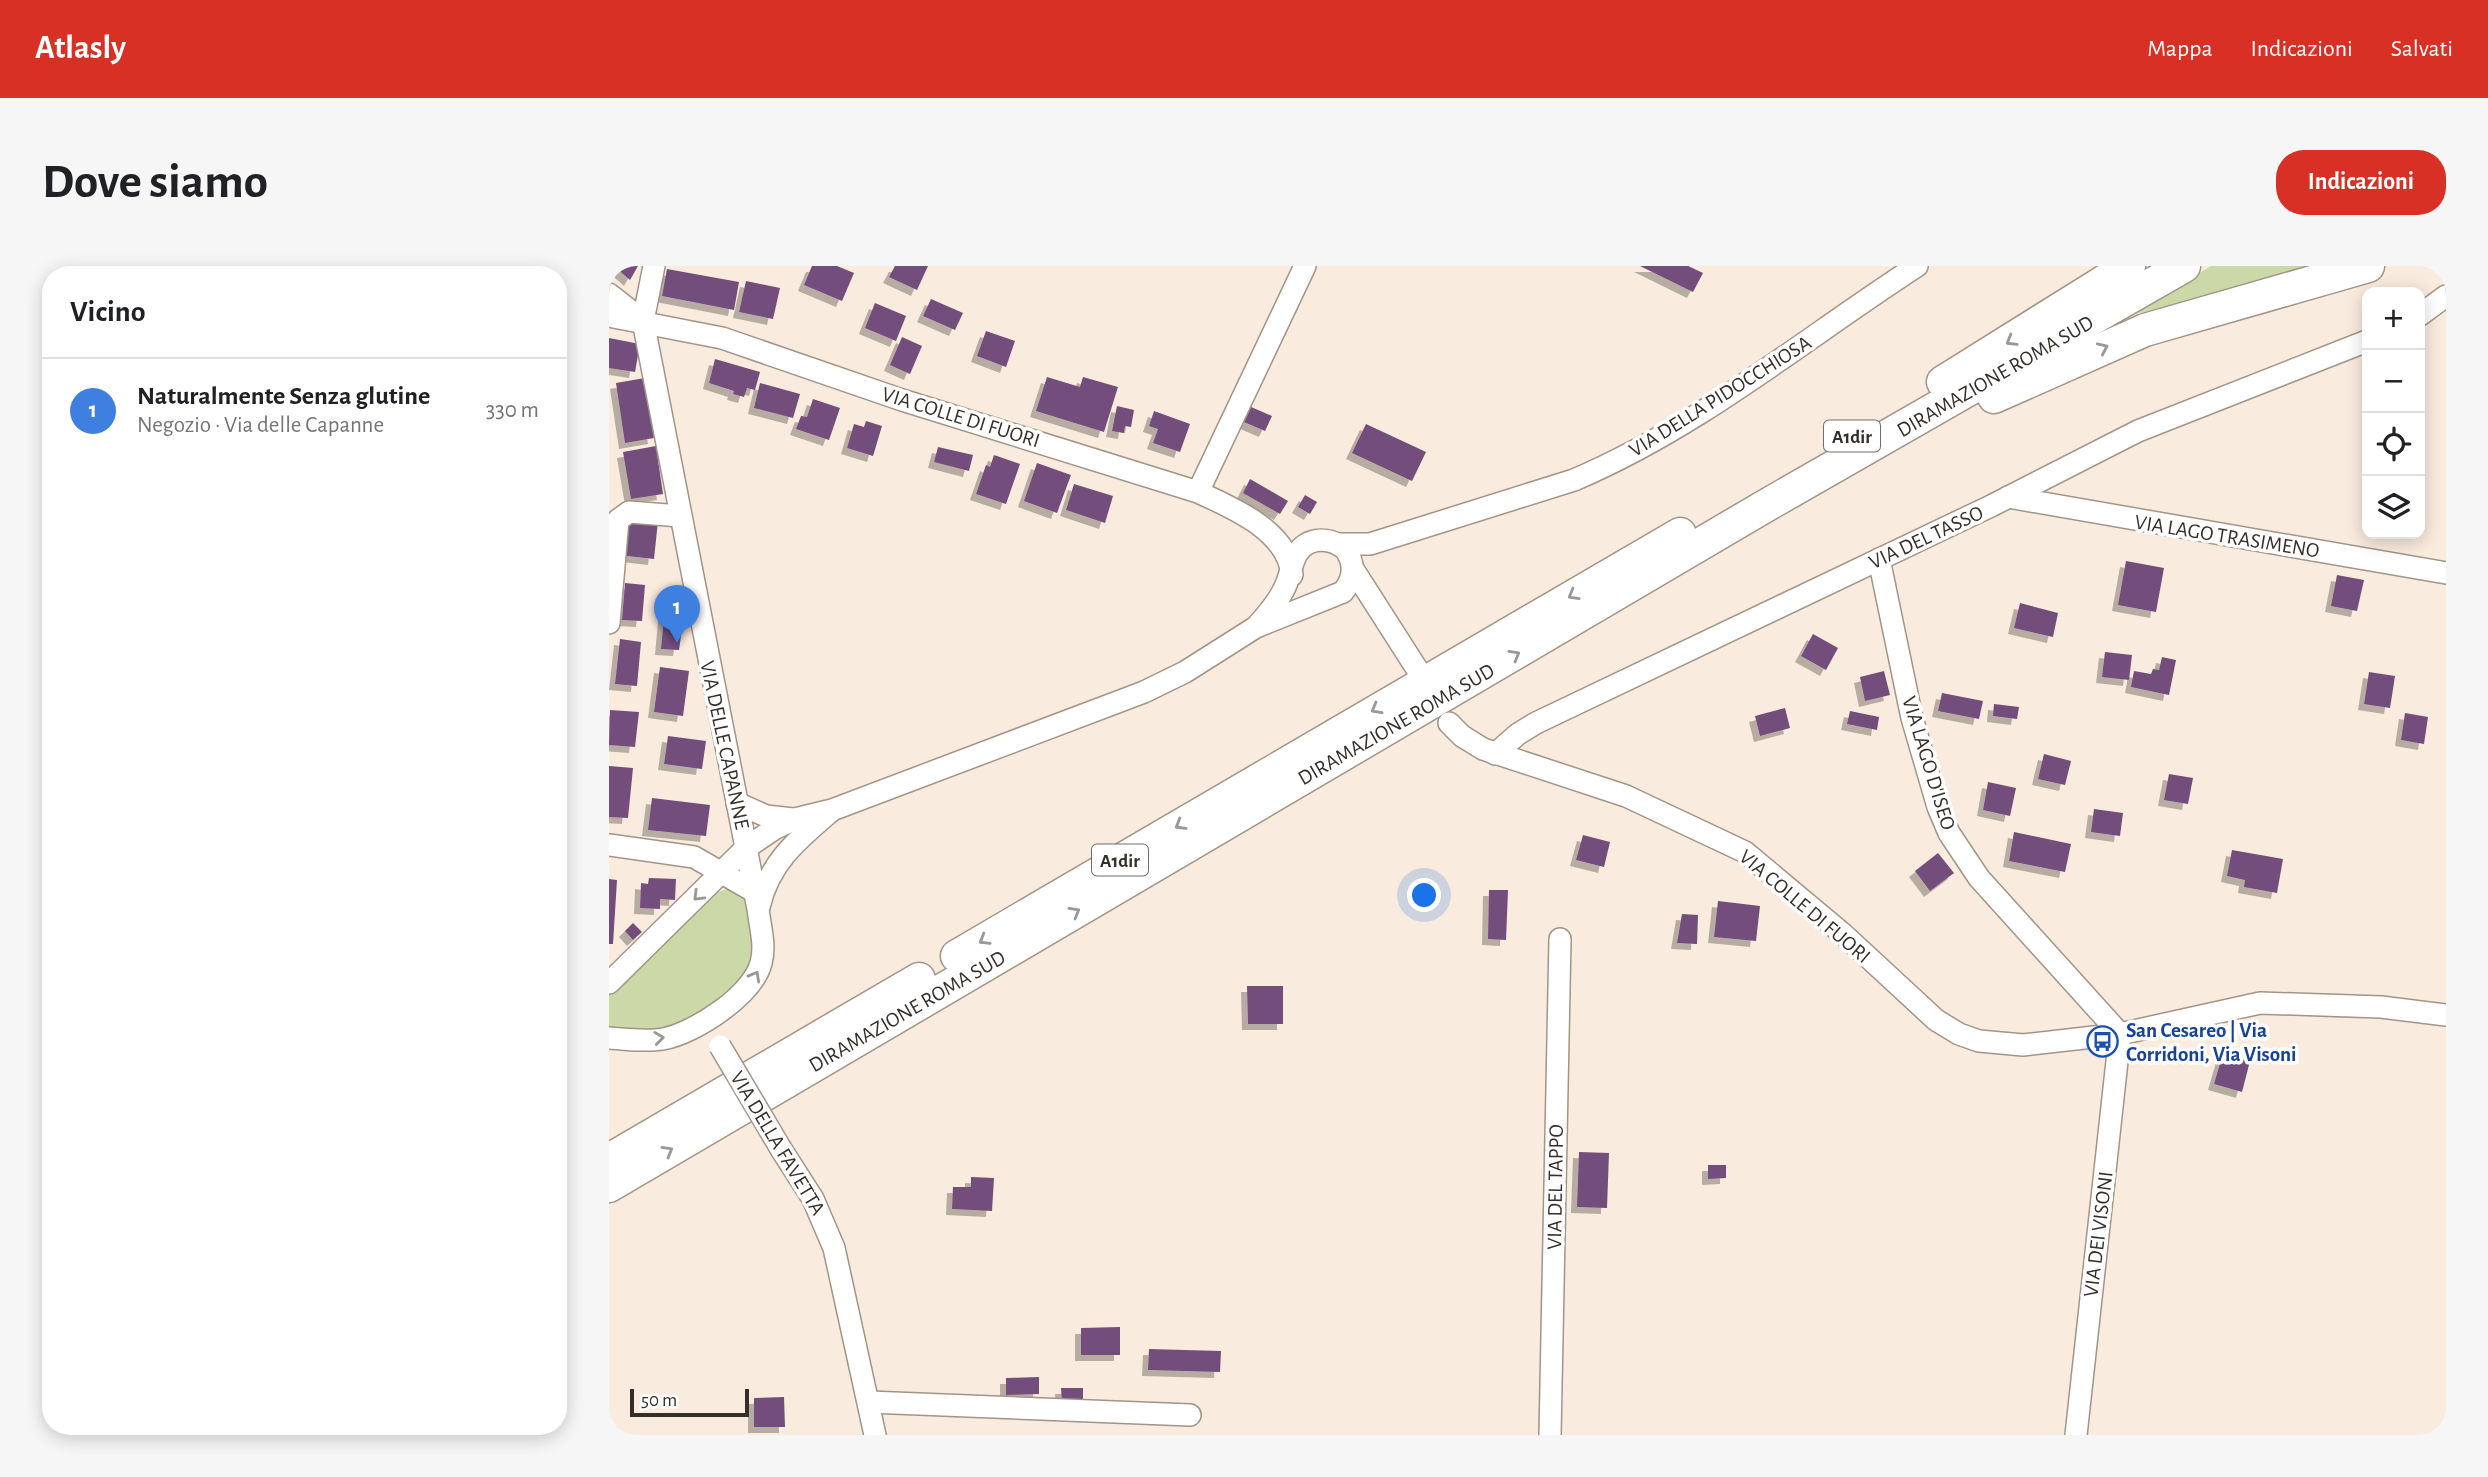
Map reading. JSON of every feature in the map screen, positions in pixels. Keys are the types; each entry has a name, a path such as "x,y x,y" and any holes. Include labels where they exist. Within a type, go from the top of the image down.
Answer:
{"highway":[{"name":"DIRAMAZIONE ROMA SUD","path":"609,1160 1572,595 1869,426 2129,266"},
{"name":"DIRAMAZIONE ROMA SUD","path":"609,1186 1767,505 1885,440 2184,266"},
{"path":"1885,440 1951,417 2145,330 2368,266"}],"street":[{"path":"609,294 643,321 654,266"},
{"path":"1198,492 1305,266"},
{"name":"VIA DELLA PIDOCCHIOSA","path":"1339,544 1361,545 1574,480 1628,454 1702,412 1917,266"},
{"path":"2425,311 2446,296"},
{"name":"VIA COLLE DI FUORI","path":"609,316 722,338 902,400 1198,492 1235,510 1270,534 1283,549 1292,569"},
{"name":"VIA DELLE CAPANNE","path":"609,1038 663,1039 686,1031 746,990 757,974 763,951 756,901 643,321"},
{"name":"VIA DEL TASSO","path":"1495,754 1518,734 1537,723 2008,498 2138,431 2362,343"},
{"name":"VIA LAGO TRASIMENO","path":"2008,498 2446,573"},
{"path":"609,623 618,520 629,512 680,516"},
{"name":"VIA COLLE DI FUORI","path":"1270,534 1307,544"},
{"name":"VIA DELLA PIDOCCHIOSA","path":"1353,569 1364,551 1390,537"},
{"path":"1255,627 1283,593 1296,555 1307,544 1319,540 1339,544 1348,553 1353,569 1417,669"},
{"name":"VIA LAGO D'ISEO","path":"1879,559 1912,718 1938,807 1949,833 1979,878 2120,1034"},
{"path":"1292,569 1301,592 1330,599 1349,586 1353,569"},
{"path":"609,984 721,872 747,855 832,810 1144,692 1195,666 1255,627 1307,604 1330,599 1361,599 1381,612"},
{"name":"VIA COLLE DI FUORI","path":"1449,723 1468,741 1495,754 1618,793 1745,852 1833,926 1931,1016 1962,1036 2015,1045 2120,1034 2260,1003 2381,1007 2446,1014"},
{"path":"737,803 798,828"},
{"path":"609,845 687,855 721,872 756,901 798,828"},
{"name":"VIA DEL TAPPO","path":"1549,1435 1560,939"},
{"name":"VIA DELLA FAVETTA","path":"704,1020 813,1199 834,1248 875,1435"},
{"name":"VIA DEI VISONI","path":"2075,1435 2120,1034"},
{"path":"869,1402 1191,1415"}],"green space":[{"path":"2211,266 2340,266 2126,316"},
{"path":"732,887 746,891 757,954 741,984 694,1018 661,1031 609,1033 609,994 716,893"}],"building":[{"path":"614,266 638,266 630,280"},
{"path":"812,266 837,266 854,273 842,301 804,285"},
{"path":"895,266 928,266 917,290 889,277"},
{"path":"1640,266 1688,266 1703,273 1693,292"},
{"path":"667,269 739,282 734,310 662,296"},
{"path":"746,281 780,288 773,319 739,312"},
{"path":"931,299 963,313 955,330 923,316"},
{"path":"875,303 906,316 896,341 865,328"},
{"path":"986,331 1015,341 1006,367 977,356"},
{"path":"902,337 922,346 910,374 890,365"},
{"path":"609,338 640,344 635,372 609,368"},
{"path":"715,359 760,372 755,390 747,388 744,397 709,383"},
{"path":"1047,377 1080,387 1083,377 1118,387 1104,432 1036,411"},
{"path":"645,378 654,438 625,443 616,383"},
{"path":"760,383 800,394 793,418 754,408"},
{"path":"813,399 840,408 829,440 796,429 801,416 807,417"},
{"path":"1117,406 1134,410 1131,427 1125,426 1124,433 1112,431"},
{"path":"1251,407 1272,416 1265,431 1244,422"},
{"path":"1154,411 1190,424 1180,452 1153,443 1158,429 1149,426"},
{"path":"866,421 882,426 873,456 847,448 854,424 864,427"},
{"path":"1366,424 1426,452 1412,481 1352,453"},
{"path":"656,446 663,494 631,499 623,452"},
{"path":"938,447 973,455 969,471 934,462"},
{"path":"994,455 1020,464 1006,504 976,494 986,465 990,467"},
{"path":"1037,463 1071,475 1057,513 1024,501"},
{"path":"1250,479 1288,501 1280,514 1243,493"},
{"path":"1074,484 1113,496 1105,523 1066,510"},
{"path":"1305,495 1317,502 1310,514 1298,507"},
{"path":"623,518 658,521 654,559 619,555"},
{"path":"2126,561 2164,568 2156,612 2118,605"},
{"path":"2337,575 2364,580 2357,611 2331,606"},
{"path":"625,583 645,585 642,621 622,620"},
{"path":"2020,603 2058,613 2053,637 2014,628"},
{"path":"665,604 674,605 681,636 679,650 661,649"},
{"path":"1813,634 1838,648 1826,670 1801,656"},
{"path":"620,639 641,642 637,686 615,684"},
{"path":"2105,652 2132,655 2129,680 2102,677"},
{"path":"2162,657 2176,660 2169,695 2131,687 2134,671 2151,674 2153,669 2159,670"},
{"path":"660,667 689,671 683,716 654,712"},
{"path":"1884,671 1890,695 1865,701 1860,677"},
{"path":"2369,672 2395,676 2390,708 2364,704"},
{"path":"1942,693 1983,701 1979,719 1938,711"},
{"path":"1994,704 2019,707 2017,719 1993,716"},
{"path":"1785,708 1790,728 1760,736 1755,716"},
{"path":"610,710 639,712 635,747 609,745"},
{"path":"1850,711 1879,717 1877,730 1847,724"},
{"path":"2405,713 2428,717 2424,744 2401,740"},
{"path":"668,736 706,741 702,769 664,764"},
{"path":"2044,754 2071,761 2065,785 2038,779"},
{"path":"609,766 633,768 628,818 609,817"},
{"path":"2169,774 2193,778 2188,804 2164,800"},
{"path":"1988,782 2016,788 2010,816 1983,810"},
{"path":"652,798 710,805 706,836 648,830"},
{"path":"2094,809 2123,813 2120,836 2091,832"},
{"path":"2014,832 2071,844 2065,872 2009,861"},
{"path":"1583,835 1610,842 1604,867 1576,860"},
{"path":"2232,850 2283,859 2277,893 2244,887 2245,880 2227,876"},
{"path":"1938,853 1954,873 1930,891 1915,871"},
{"path":"649,878 676,879 675,900 660,899 660,909 640,908 641,883 648,884"},
{"path":"609,879 617,880 613,944 609,944"},
{"path":"1489,890 1508,890 1506,940 1488,939"},
{"path":"1718,901 1760,906 1756,941 1714,937"},
{"path":"1682,914 1698,915 1697,944 1677,943"},
{"path":"633,923 642,932 633,940 625,931"},
{"path":"1247,986 1283,986 1283,1024 1248,1024"},
{"path":"2223,1053 2250,1061 2242,1092 2214,1084"},
{"path":"1579,1152 1609,1153 1607,1208 1577,1207"},
{"path":"1708,1165 1726,1165 1726,1178 1708,1179"},
{"path":"971,1177 994,1178 992,1211 952,1209 953,1187 971,1187"},
{"path":"1120,1327 1120,1355 1081,1355 1081,1328"},
{"path":"1149,1349 1221,1351 1220,1372 1148,1370"},
{"path":"1039,1377 1039,1394 1006,1395 1006,1378"},
{"path":"1061,1388 1083,1388 1083,1404 1062,1404"},
{"path":"784,1397 785,1427 754,1427 754,1398"}],"place":[{"name":"Naturalmente Senza glutine","path":"677,643"},
{"name":"San Cesareo | Via Corridoni, Via Visoni","path":"2103,1042"}]}
